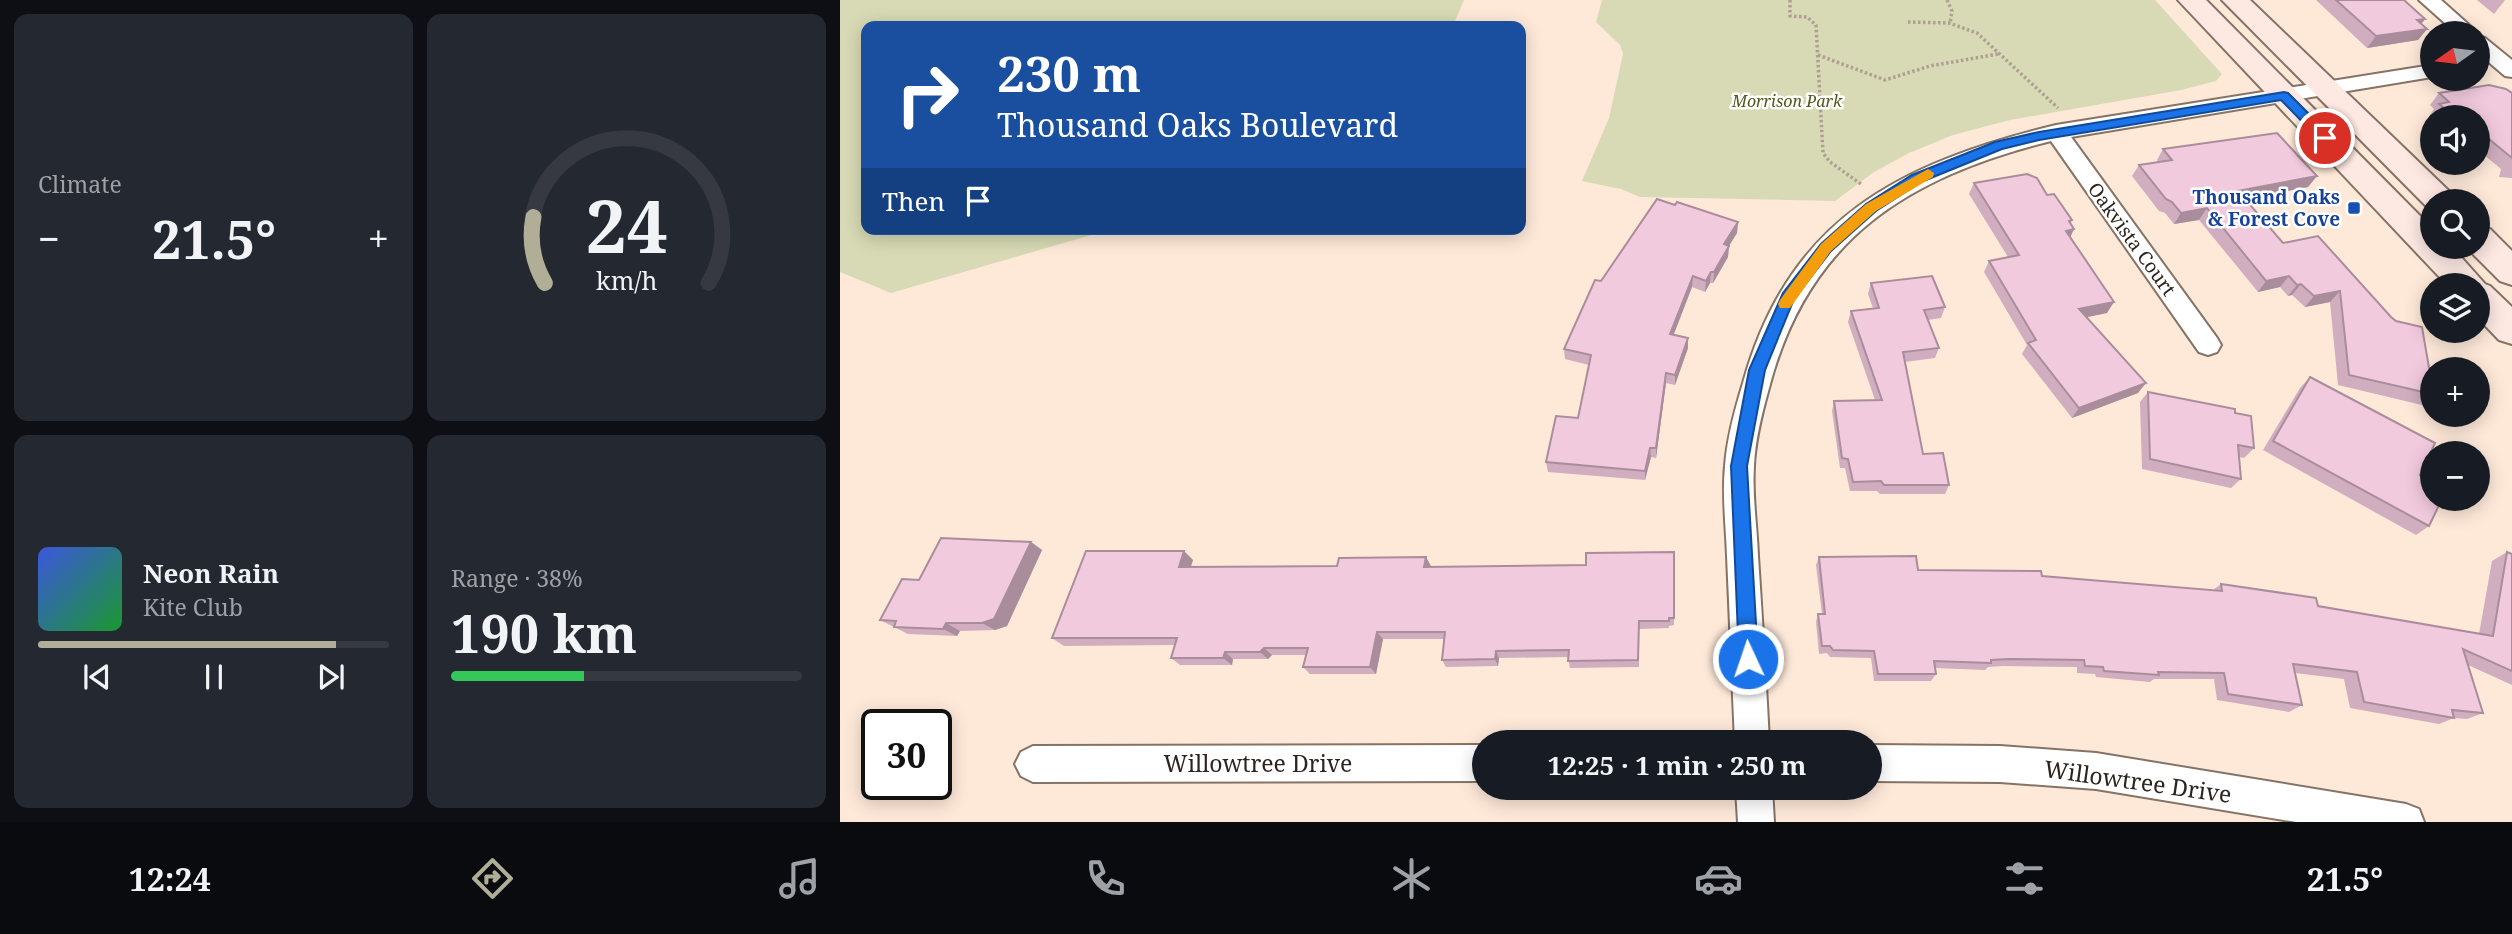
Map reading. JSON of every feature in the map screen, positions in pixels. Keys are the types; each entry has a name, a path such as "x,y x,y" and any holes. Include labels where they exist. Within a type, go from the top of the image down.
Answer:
{"main road":[{"path":"2191,0 2456,273"},
{"path":"2235,0 2428,189"},
{"path":"2490,251 2512,272"},
{"path":"2490,307 2512,330"}],"street":[{"path":"2429,0 2454,21"},
{"path":"1751,730 1739,466 1757,370 1788,297 1826,247 1871,207 1917,179 2060,123 2284,96 2420,73"},
{"name":"Oakvista Court","path":"2060,123 2208,345"},
{"name":"Willowtree Drive","path":"1033,764 1472,763"},
{"name":"Willowtree Drive","path":"1882,763 2000,764 2096,771 2406,822"},
{"path":"1755,800 1756,822"}],"path":[{"path":"1790,0 1790,16 1807,18 1816,25 1823,153 1830,162 1862,185"},
{"path":"1947,0 1952,11 1950,24"},
{"path":"1908,22 1940,21 1962,26 1983,38 2041,90 2060,123"},
{"path":"1818,55 1885,80 1930,66 1998,54"}],"green space":[{"path":"840,0 1464,0 1455,21 861,21 861,235 1091,235 891,293 840,272"},
{"name":"Morrison Park","path":"1602,0 2155,0 2222,74 2216,81 2181,90 2010,120 1953,135 1909,153 1874,172 1835,201 1640,197 1621,189 1582,181 1609,118 1623,54 1620,45 1596,22"}],"building":[{"path":"2336,0 2404,0 2425,19 2417,20 2420,30 2376,36"},
{"path":"2490,85 2512,93 2512,158 2490,140 2490,105 2440,105 2449,102 2439,93 2490,91"},
{"path":"2277,133 2317,176 2238,191 2283,243 2318,236 2391,317 2396,321 2420,327 2420,343 2425,343 2427,357 2420,357 2420,391 2349,375 2340,291 2314,296 2289,276 2266,281 2207,208 2181,213 2139,165 2172,160 2163,149"},
{"path":"2027,174 2037,178 2047,195 2054,194 2072,220 2069,221 2074,229 2066,231 2114,302 2079,309 2146,383 2079,408 2028,343 2036,340 1989,261 2019,255 1974,183"},
{"path":"1657,199 1675,205 1677,202 1738,222 1724,244 1729,246 1714,272 1711,272 1706,281 1693,276 1670,334 1688,338 1675,375 1666,373 1656,448 1650,448 1645,471 1546,462 1556,416 1578,418 1591,355 1564,349 1595,280 1601,281"},
{"path":"1932,276 1945,307 1924,310 1939,348 1903,352 1923,454 1943,453 1949,485 1853,482 1848,459 1842,458 1834,401 1882,400 1851,311 1879,308 1871,283"},
{"path":"2310,377 2431,441 2420,441 2420,511 2436,511 2429,526 2273,441"},
{"path":"2148,392 2235,409 2235,413 2251,416 2254,448 2238,445 2241,479 2150,459"},
{"path":"941,538 1031,542 994,619 982,623 946,623 943,629 894,627 896,621 880,620 902,579 919,580"},
{"path":"1086,551 1184,551 1179,567 1337,566 1339,558 1426,557 1424,567 1586,565 1586,553 1674,552 1674,618 1669,618 1669,621 1639,621 1638,660 1568,661 1569,650 1496,651 1495,659 1442,660 1445,632 1377,632 1370,667 1303,667 1308,648 1264,648 1260,652 1225,652 1223,658 1171,658 1177,638 1052,638"},
{"path":"2507,552 2512,554 2512,671 2463,649 2483,713 2452,710 2454,718 2364,702 2357,672 2293,664 2302,705 2228,694 2224,673 2158,672 2159,675 2104,671 2103,667 2085,666 2084,660 2009,659 1991,660 1991,663 1934,661 1936,674 1878,674 1874,651 1833,650 1830,646 1822,646 1818,614 1825,614 1819,557 1916,556 1918,570 2041,571 2042,576 2222,591 2221,584 2316,598 2318,606 2493,636"}],"slow traffic":[{"path":"1785,304 1826,247 1871,207 1928,173"}],"place":[{"name":"Thousand Oaks & Forest Cove","path":"2354,208"}],"route":[{"path":"1748,659 1739,466 1757,370 1788,297 1826,247 1871,207 1917,179 1999,145 2056,132 2284,96 2325,138"}]}
